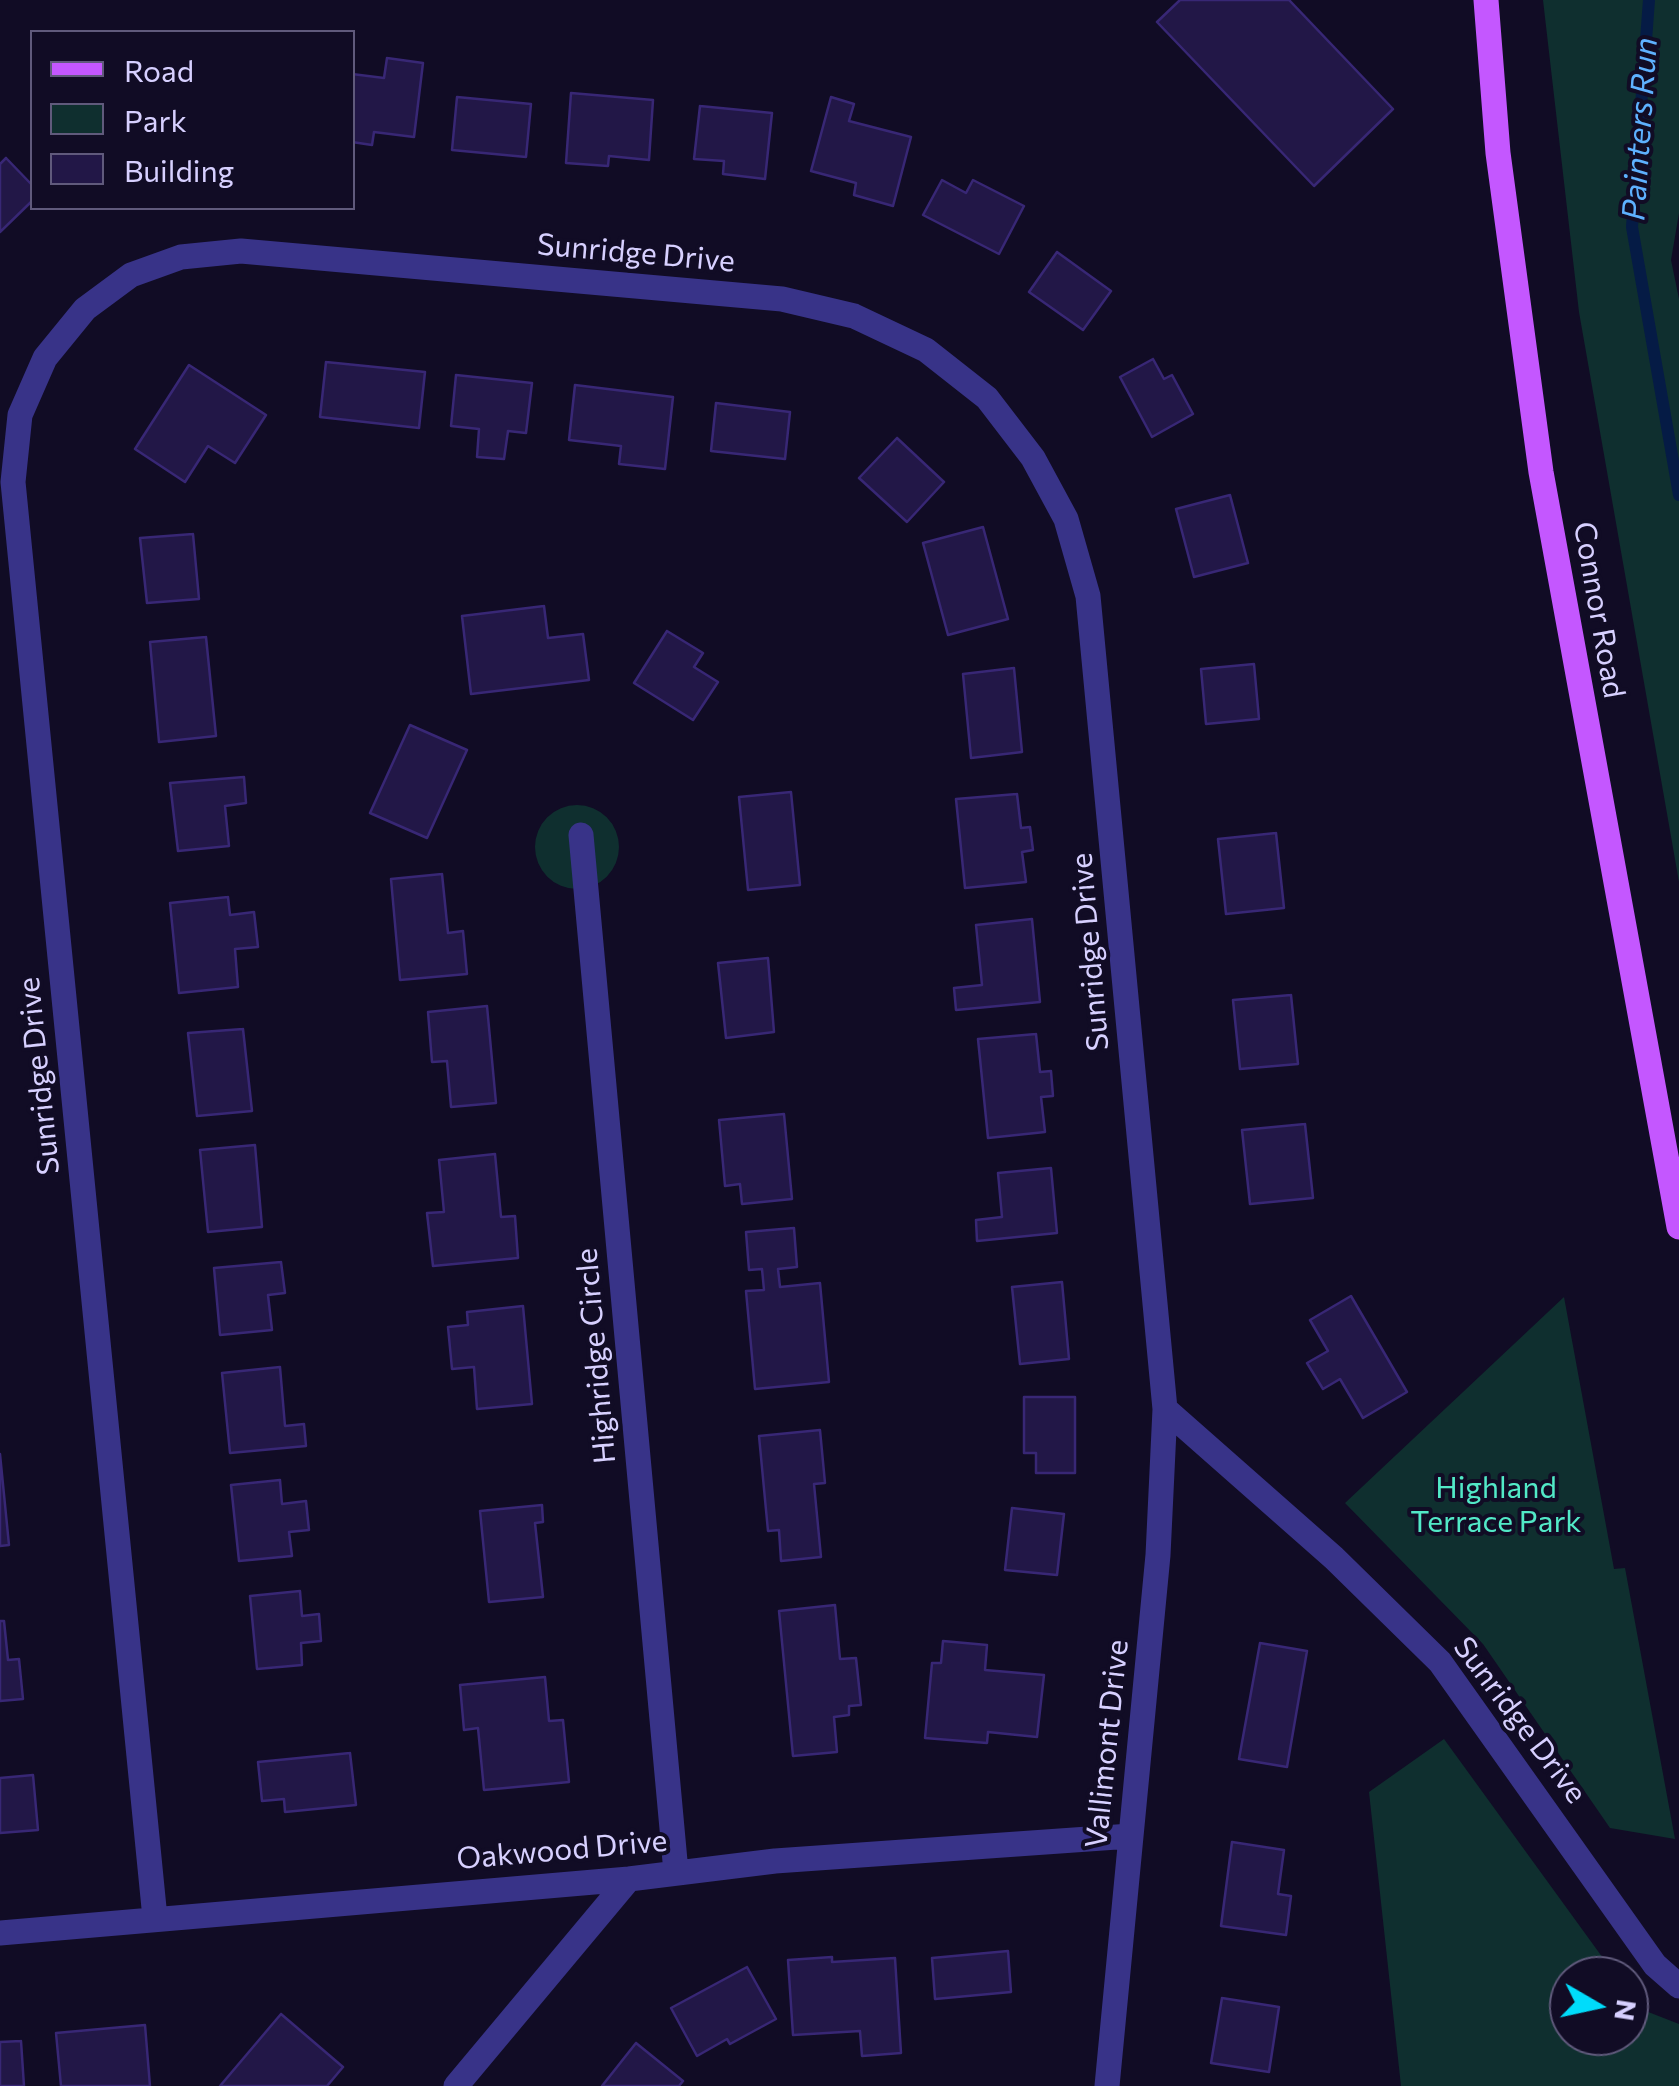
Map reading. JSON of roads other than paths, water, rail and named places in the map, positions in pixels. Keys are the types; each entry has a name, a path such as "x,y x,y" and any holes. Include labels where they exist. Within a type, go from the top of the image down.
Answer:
{"main road":[{"name":"Connor Road","path":"1486,0 1498,153 1541,472 1679,1228"}],"street":[{"name":"Sunridge Drive","path":"155,1918 13,482 20,415 45,358 85,309 131,274 181,257 241,251 782,300 854,316 926,350 986,398 1033,458 1066,519 1088,596 1165,1408 1334,1558 1440,1662 1655,1965 1679,1986"},
{"name":"Highridge Circle","path":"581,835 676,1872"},
{"name":"Vallimont Drive","path":"1107,2086 1158,1555 1165,1408"},
{"name":"Oakwood Drive","path":"0,1934 629,1879 776,1862 1130,1836"},
{"path":"456,2086 629,1879"}],"waterway":[{"name":"Painters Run","path":"1649,0 1632,227 1679,495"}],"park label":[{"name":"Highland Terrace Park","path":"1496,1505"}]}
